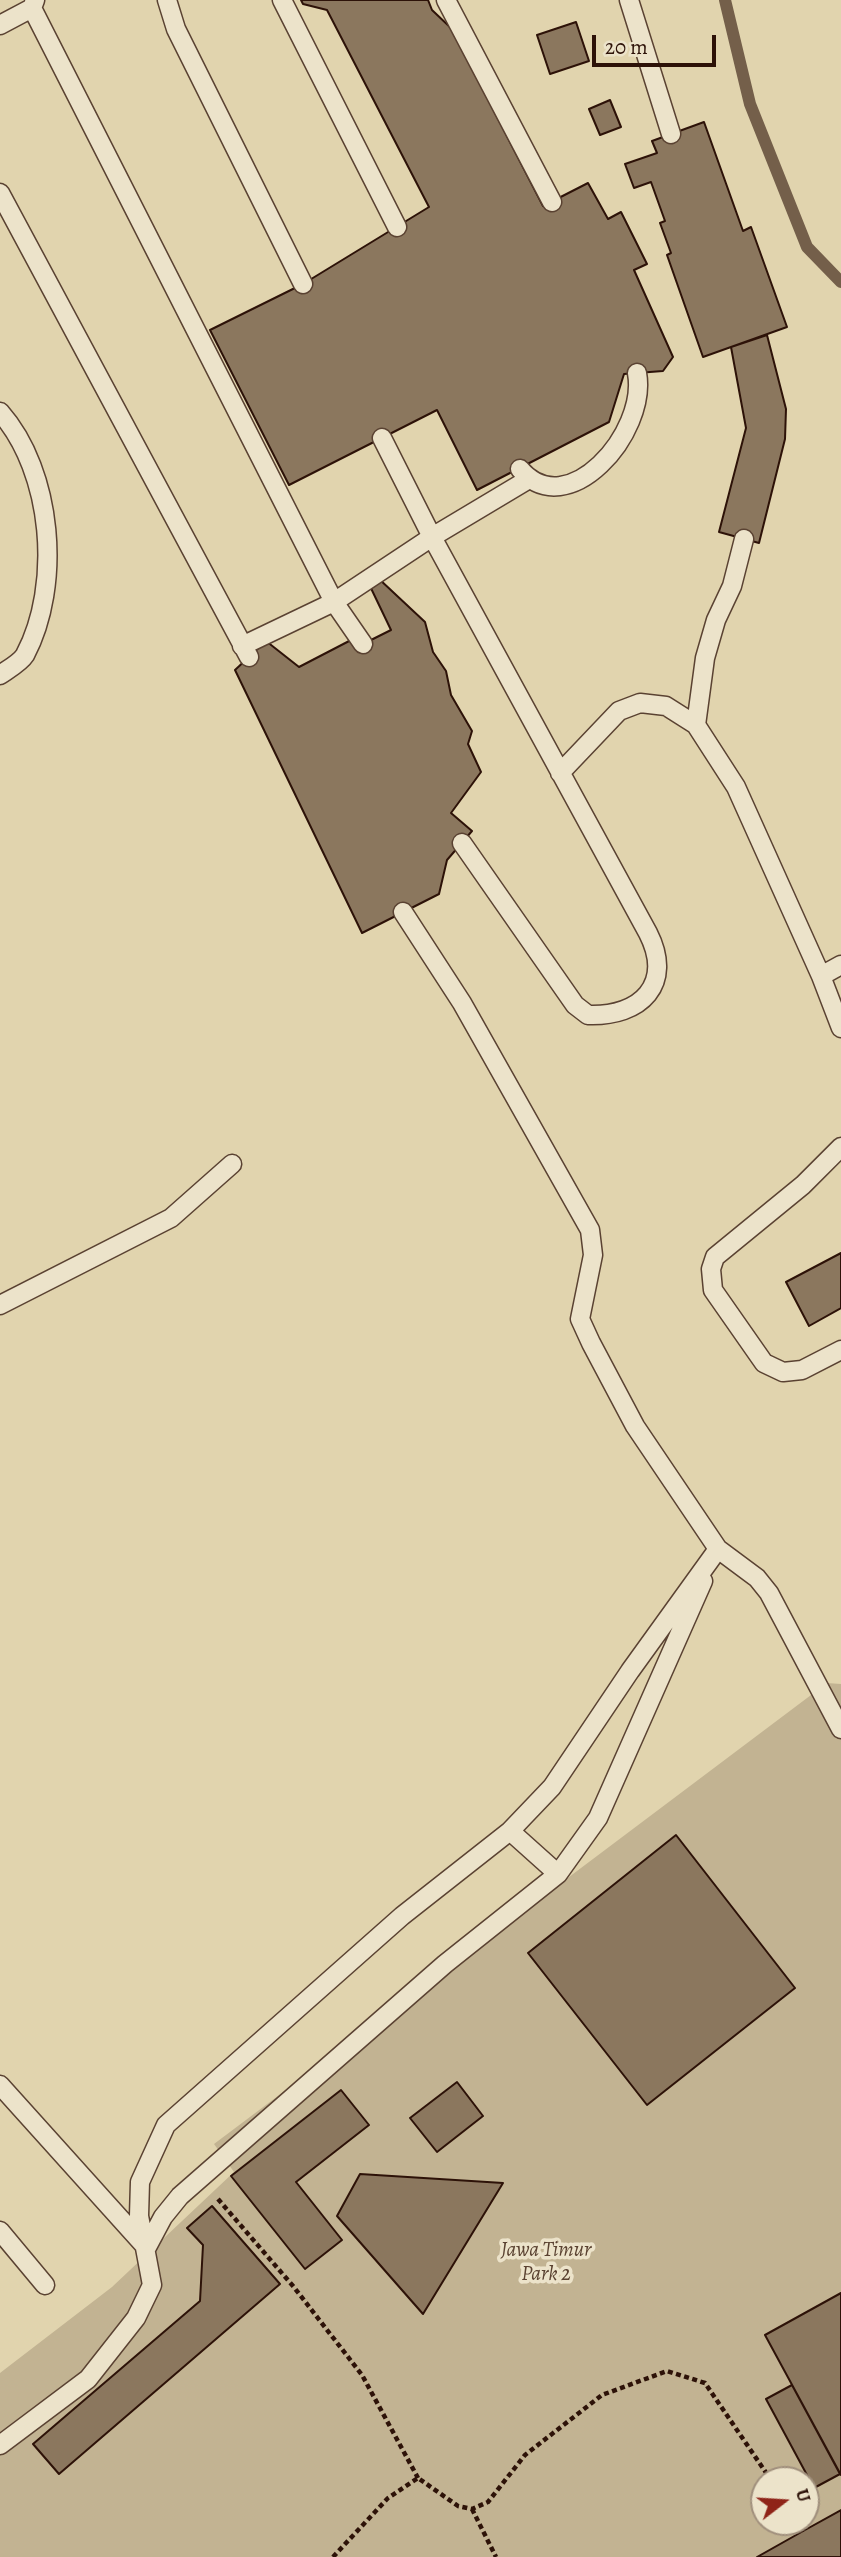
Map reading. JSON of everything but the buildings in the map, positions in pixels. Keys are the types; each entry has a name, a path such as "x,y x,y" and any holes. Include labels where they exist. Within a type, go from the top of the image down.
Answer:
{"lane":[{"path":"167,0 176,29 303,284"},
{"path":"282,0 397,228"},
{"path":"446,0 552,202"},
{"path":"629,0 671,134"},
{"path":"0,25 34,4 334,602 363,644"},
{"path":"0,193 246,651 334,602 524,474 548,485 568,483 592,472 615,452 638,407 637,373"},
{"path":"0,412 30,459 46,509 45,593 24,658 0,676"},
{"path":"382,438 432,537 658,952 659,974 642,1000 624,1012 605,1015 588,1014 575,1005 462,843"},
{"path":"696,725 705,658 716,620 732,586 744,539"},
{"path":"561,773 619,711 640,703 666,706 696,725 736,787 821,976 841,1028"},
{"path":"403,912 462,1003 590,1230 593,1255 580,1319 635,1426 718,1549 757,1578 769,1593 841,1729"},
{"path":"821,976 841,965"},
{"path":"841,1147 803,1185 715,1257 711,1269 713,1290 764,1363 783,1372 802,1370 841,1350"},
{"path":"0,1305 172,1218 232,1164"},
{"path":"0,2445 88,2379 136,2318 152,2285 147,2247 139,2216 140,2182 166,2125 402,1916 510,1830 552,1787 629,1671 718,1549"},
{"path":"147,2247 163,2217 180,2196 445,1964 558,1874 598,1818 718,1549"},
{"path":"510,1830 558,1874"},
{"path":"0,2085 147,2247"},
{"path":"0,2231 45,2285"}],"path":[{"path":"204,2197 218,2199 293,2286 362,2375 418,2478 458,2506 472,2509 488,2502 525,2455 602,2395 667,2371 705,2383 761,2466"},
{"path":"332,2557 388,2498 418,2478"},
{"path":"472,2509 496,2557"}],"green space":[{"name":"Jawa Timur Park 2","path":"827,1683 841,1684 841,2557 0,2557 0,2373 112,2287 234,2172 214,2144"}],"waterway":[{"path":"725,0 750,104 807,247 841,282"}]}
